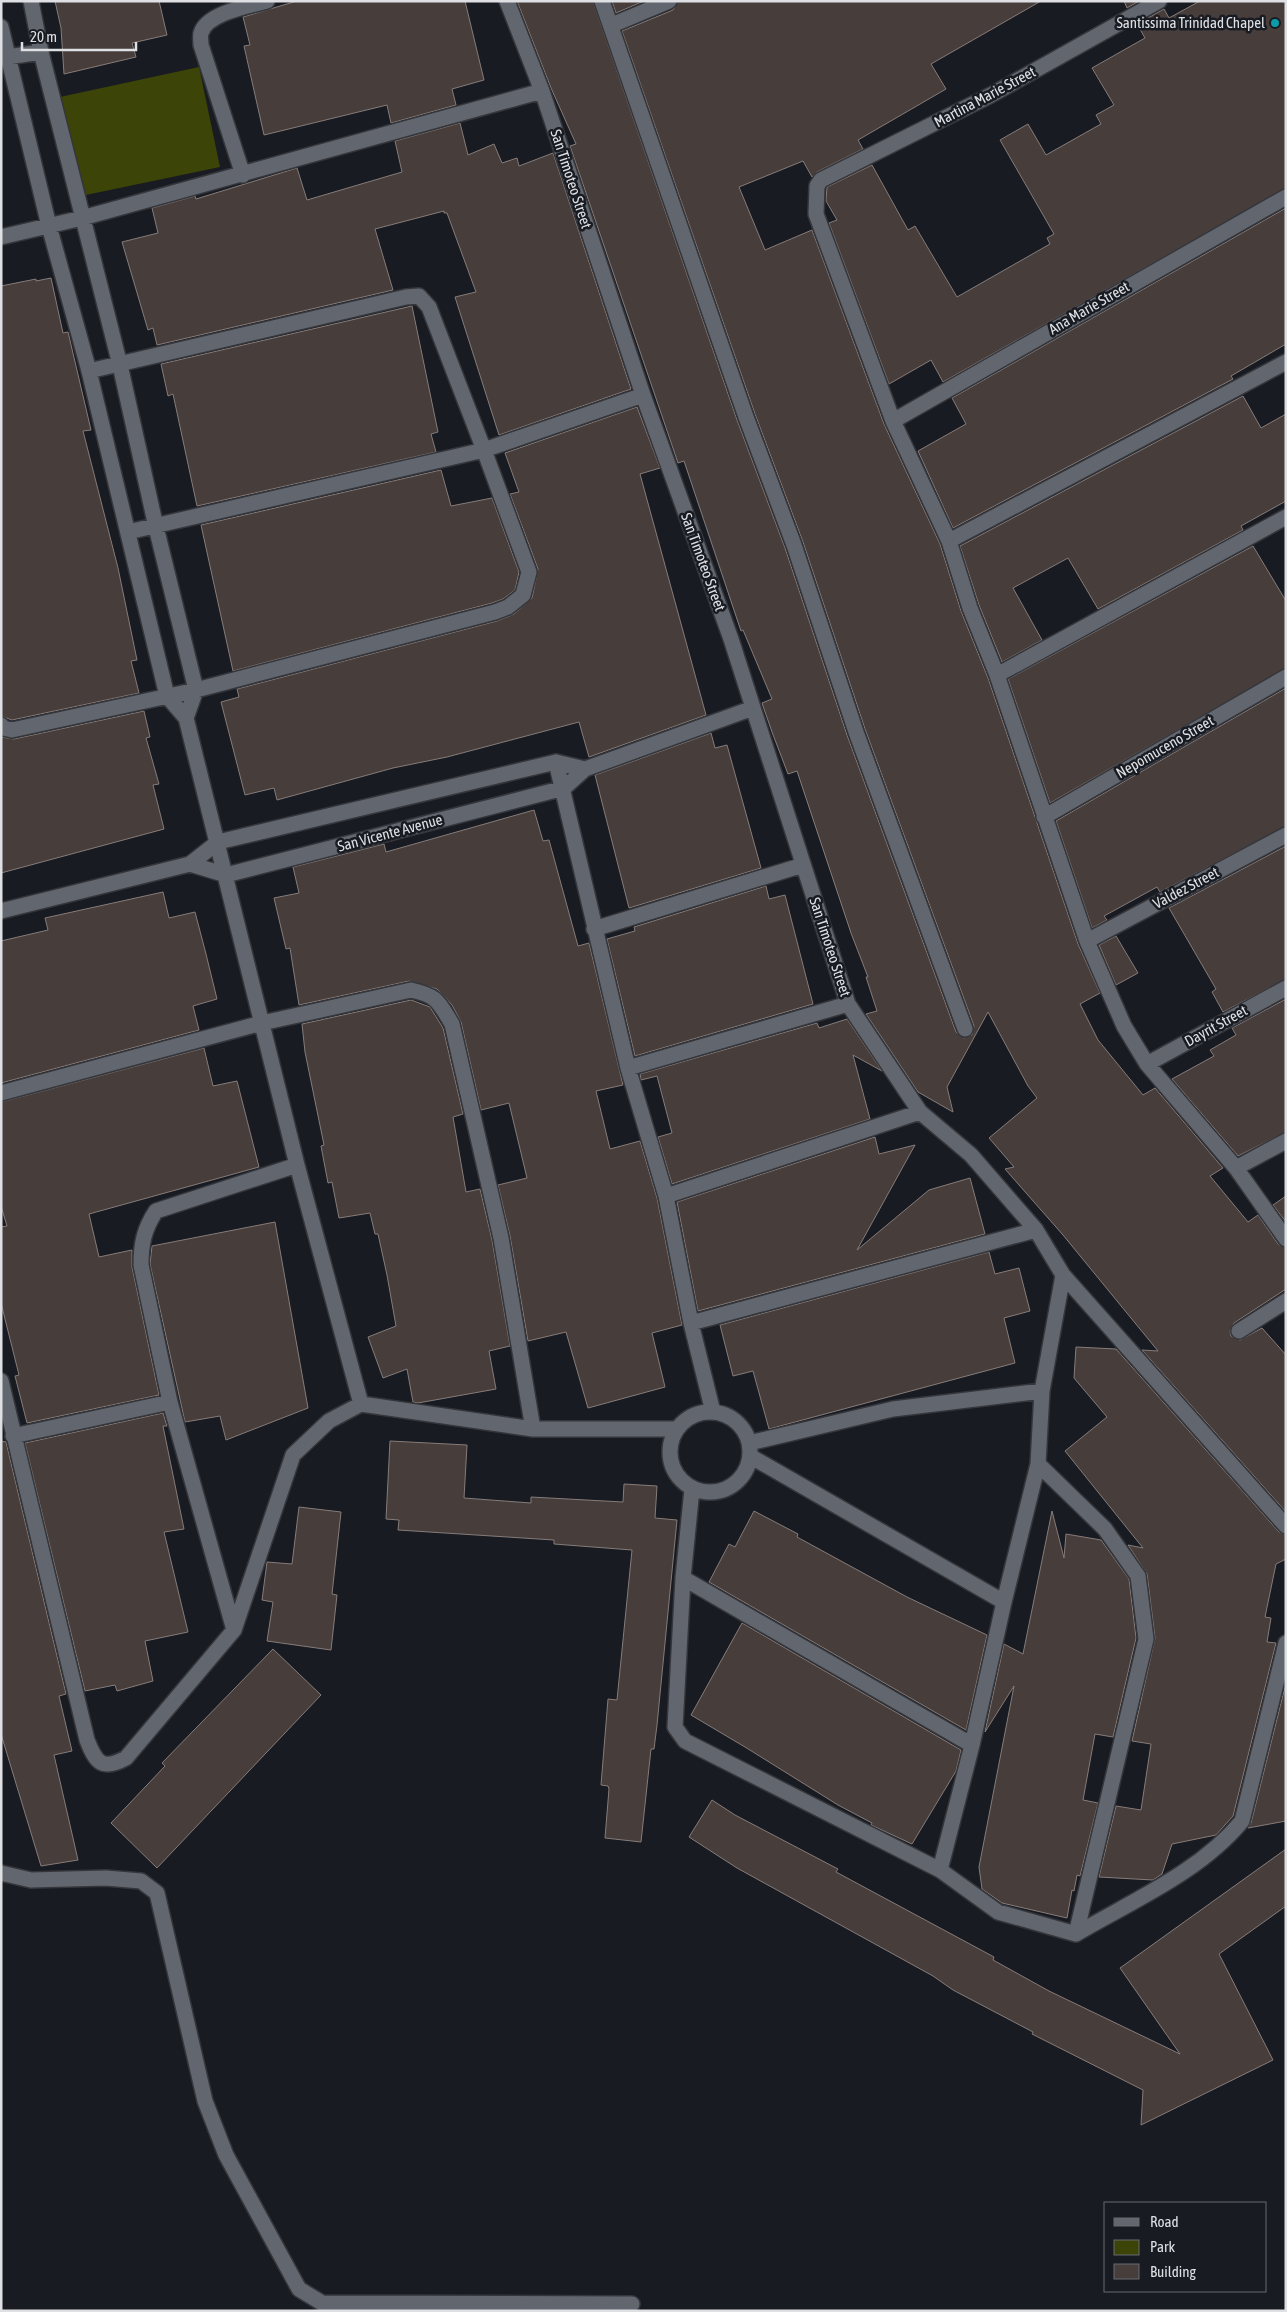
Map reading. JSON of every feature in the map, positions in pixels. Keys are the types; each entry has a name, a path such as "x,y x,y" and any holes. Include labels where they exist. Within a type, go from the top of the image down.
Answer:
{"street":[{"path":"31,1 41,52 120,365 156,527 196,690 186,718"},
{"path":"243,175 201,45 201,33 208,23 220,15 266,1"},
{"name":"San Timoteo Street","path":"507,1 542,92 643,395 731,640 848,1004 920,1112 971,1155 1036,1230 1063,1275 1286,1526"},
{"path":"602,1 612,25 742,407 814,604 856,732 965,1029"},
{"path":"612,25 669,1"},
{"name":"Martina Marie Street","path":"894,421 816,214 816,186 821,180 991,95 1160,1"},
{"path":"1,27 5,57 89,372 167,696 186,718 297,1165 361,1404"},
{"path":"5,57 41,52"},
{"path":"1,237 82,218 243,175 542,92"},
{"name":"Ana Marie Street","path":"894,421 1286,197"},
{"path":"1,725 3,728 12,730 196,690 494,612 508,607 523,595 529,572 429,307 419,296 406,297 89,372"},
{"path":"949,542 1286,362"},
{"path":"128,532 484,450 643,395"},
{"path":"894,421 949,542 970,608 997,675 1087,942 1124,1026 1147,1064 1236,1168 1286,1239"},
{"path":"997,675 1286,517"},
{"name":"Nepomuceno Street","path":"1044,817 1286,677"},
{"name":"San Vicente Avenue","path":"226,875 564,788 585,768 753,708"},
{"path":"556,762 564,788 594,929 628,1068 666,1196 691,1323 713,1412"},
{"name":"San Vicente Avenue","path":"1,911 190,864 218,842 556,762 585,768"},
{"name":"Valdez Street","path":"1087,942 1286,835"},
{"path":"190,864 226,875"},
{"path":"594,929 803,865"},
{"name":"Dayrit Street","path":"1147,1064 1286,988"},
{"path":"1,1093 262,1023 411,990 430,994 440,1004 452,1024 501,1238 533,1429"},
{"path":"628,1068 848,1004"},
{"path":"666,1196 920,1112"},
{"path":"1236,1168 1286,1140"},
{"path":"234,1630 170,1402 141,1264 144,1234 156,1211 297,1165"},
{"path":"691,1323 1036,1230"},
{"path":"940,1870 972,1745 1004,1602 1038,1464 1042,1391 1063,1275"},
{"path":"1238,1331 1286,1301"},
{"path":"1,1381 87,1740 94,1758 106,1765 115,1764 126,1758 234,1630 293,1455 329,1421 361,1404 533,1429 676,1428"},
{"path":"749,1450 893,1410 1042,1391"},
{"path":"14,1436 170,1402"},
{"path":"713,1412 725,1415 736,1422 744,1432 749,1450 743,1474 729,1487 717,1492 704,1492 692,1489 681,1480 673,1469 669,1455 671,1441 676,1428 692,1416 699,1413 713,1412"},
{"path":"749,1450 1004,1602"},
{"path":"1038,1464 1105,1529 1138,1576 1146,1639 1076,1934"},
{"path":"692,1489 683,1578 675,1727 685,1741 940,1870 998,1912 1076,1934 1181,1873 1225,1841 1242,1821 1286,1642"},
{"path":"683,1578 972,1745"},
{"path":"1,1873 31,1880 106,1878 141,1882 157,1893 205,2100 226,2155 300,2289 322,2303 632,2304"}],"green space":[{"path":"199,67 220,167 81,196 60,97"}],"building":[{"path":"55,1 159,1 167,35 132,43 136,57 64,74 61,28"},
{"path":"297,1 465,1 484,80 452,89 456,105 391,123 387,105 264,135 244,46 250,45 243,17"},
{"path":"517,1 593,1 737,420 785,548 847,735 956,1032 964,1038 972,1035 974,1026 865,729 803,542 755,414 622,31 673,10 678,1 1041,1 931,64 946,89 858,140 863,149 817,172 812,177 803,161 739,187 765,250 812,230 884,424 940,544 961,611 988,678 1078,944 1100,993 1080,1004 1098,1040 1143,1095 1155,1088 1223,1168 1210,1176 1248,1222 1258,1215 1278,1244 1286,1248 1286,1289 1234,1323 1230,1331 1231,1336 1240,1340 1262,1328 1286,1355 1286,1512 1142,1350 1158,1351 1063,1235 1005,1169 1014,1167 989,1138 1037,1098 1028,1086 988,1012 947,1087 953,1112 918,1092 866,1014 877,1011 866,977 868,977 851,933 797,771 788,774 772,732 762,703 772,699 743,630 741,631 684,461 678,463 570,146 576,144 551,88"},
{"path":"612,1 644,1 616,13"},
{"path":"1124,1 1139,1 1127,8"},
{"path":"1200,1 1286,1 1286,188 943,382 931,360 889,384 829,223 837,220 826,201 827,187 872,165 908,230 915,226 957,297 1050,244 1047,238 1054,234 1000,140 1028,124 1046,155 1101,124 1096,115 1114,105 1092,68 1145,38 1137,24 1164,9 1169,18"},
{"path":"460,123 468,155 494,144 502,163 517,158 519,166 553,153 631,389 499,435 455,297 476,292 447,213 444,213 444,211 375,229 393,290 157,345 153,328 148,330 122,242 158,233 152,208 195,196 196,199 297,168 307,200 402,172 395,141"},
{"path":"1286,208 1286,344 1231,376 1233,379 953,528 918,451 966,424 952,398"},
{"path":"51,278 63,333 68,332 91,430 83,431 118,568 137,660 131,661 139,693 12,720 1,716 1,286"},
{"path":"412,306 438,432 431,434 436,452 197,506 173,394 168,396 161,364"},
{"path":"1243,396 1261,428 1286,414 1286,501 1241,526 1243,530 1098,609 1068,558 1013,588 1042,640 1002,662 979,605 960,546"},
{"path":"637,407 660,468 640,474 706,715 589,757 579,722 447,757 393,768 277,800 274,788 245,795 221,702 239,697 237,689 497,621 514,614 532,598 538,569 510,494 519,492 505,453"},
{"path":"441,470 451,506 492,498 519,572 515,590 503,599 492,603 233,671 201,525"},
{"path":"1253,546 1286,601 1286,668 1050,803 1008,679"},
{"path":"1286,688 1286,826 1160,892 1157,887 1104,916 1107,920 1092,928 1056,821"},
{"path":"144,711 150,737 146,738 159,784 153,785 164,829 1,873 1,737 14,739"},
{"path":"711,733 715,748 727,745 761,868 629,908 595,775"},
{"path":"534,810 543,841 549,840 578,946 589,943 623,1085 596,1091 610,1149 640,1141 657,1198 682,1325 652,1333 665,1387 588,1408 566,1332 528,1341 510,1236 498,1185 527,1178 509,1103 481,1110 461,1022 452,1005 437,989 409,981 299,1005 290,948 286,949 274,898 299,893 293,867 384,844 386,852"},
{"path":"1286,846 1286,979 1223,1012 1212,992 1216,989 1169,908"},
{"path":"766,886 769,899 785,895 813,1004 635,1056 607,939 635,931 634,927"},
{"path":"163,892 169,918 195,912 206,954 217,999 193,1006 199,1030 1,1083 1,941 48,930 45,918"},
{"path":"1116,936 1138,973 1116,985 1099,945"},
{"path":"1286,999 1286,1132 1238,1156 1172,1079 1214,1056 1210,1050 1236,1035 1232,1028"},
{"path":"411,1000 430,1007 443,1028 463,1114 453,1117 466,1192 480,1189 492,1240 510,1346 489,1351 496,1389 418,1403 413,1402 407,1369 383,1378 368,1337 396,1326 387,1275 378,1234 375,1234 370,1213 339,1218 332,1182 328,1183 321,1146 324,1145 305,1052 302,1024"},
{"path":"847,1019 882,1071 853,1055 870,1119 672,1184 658,1137 672,1133 657,1076 641,1080 640,1074 817,1023 819,1028"},
{"path":"204,1048 213,1086 237,1081 259,1167 89,1214 99,1257 132,1250 132,1267 159,1395 27,1423 15,1376 19,1375 1,1303 1,1227 7,1226 1,1206 1,1102"},
{"path":"875,1137 879,1154 915,1145 857,1250 929,1190 970,1178 985,1234 698,1311 677,1202"},
{"path":"1286,1196 1286,1222 1273,1205"},
{"path":"275,1222 308,1408 226,1440 220,1416 185,1422 150,1264 152,1246"},
{"path":"989,1252 995,1274 1019,1268 1030,1311 1004,1318 1015,1363 769,1429 753,1371 733,1376 720,1325"},
{"path":"1076,1347 1116,1349 1279,1532 1286,1535 1286,1559 1276,1564 1265,1617 1271,1618 1267,1642 1276,1643 1233,1816 1216,1835 1172,1844 1162,1874 1153,1880 1099,1877 1116,1806 1141,1810 1151,1744 1132,1741 1155,1638 1147,1574 1128,1545 1143,1548 1065,1451 1107,1417 1074,1378"},
{"path":"163,1413 167,1426 163,1426 184,1529 164,1532 188,1632 145,1641 153,1681 117,1691 115,1685 85,1691 25,1443"},
{"path":"1,1441 6,1442 66,1694 59,1696 72,1751 54,1755 78,1860 41,1866 1,1734"},
{"path":"390,1441 467,1445 464,1498 531,1503 531,1497 623,1502 624,1484 657,1486 655,1518 677,1520 657,1725 654,1749 651,1749 641,1842 605,1838 609,1789 608,1786 601,1785 608,1699 617,1700 632,1550 554,1544 554,1540 398,1530 399,1520 386,1519"},
{"path":"299,1507 341,1512 332,1594 337,1595 331,1650 267,1641 273,1602 262,1600 267,1562 292,1564"},
{"path":"754,1511 798,1534 797,1537 907,1597 987,1635 966,1730 709,1582 729,1544 735,1547"},
{"path":"1052,1511 1064,1558 1066,1534 1101,1540 1129,1579 1136,1638 1113,1737 1095,1734 1083,1800 1098,1803 1080,1876 1077,1875 1074,1891 1072,1890 1067,1918 1002,1903 982,1889 979,1867 1014,1686 985,1732 1004,1644 1023,1654"},
{"path":"742,1623 961,1750 956,1771 912,1844 871,1825 872,1823 838,1805 691,1715"},
{"path":"273,1649 321,1695 157,1868 111,1823 165,1766 162,1763"},
{"path":"1286,1683 1286,1821 1248,1828 1251,1823"},
{"path":"712,1800 735,1815 838,1869 836,1872 994,1957 993,1960 1049,1991 1180,2054 1120,1968 1286,1849 1286,1906 1219,1954 1273,2060 1141,2125 1143,2090 1032,2034 1033,2032 953,1990 933,1976 737,1868 689,1837"}],"place":[{"name":"Santissima Trinidad Chapel","path":"1275,23"}]}
